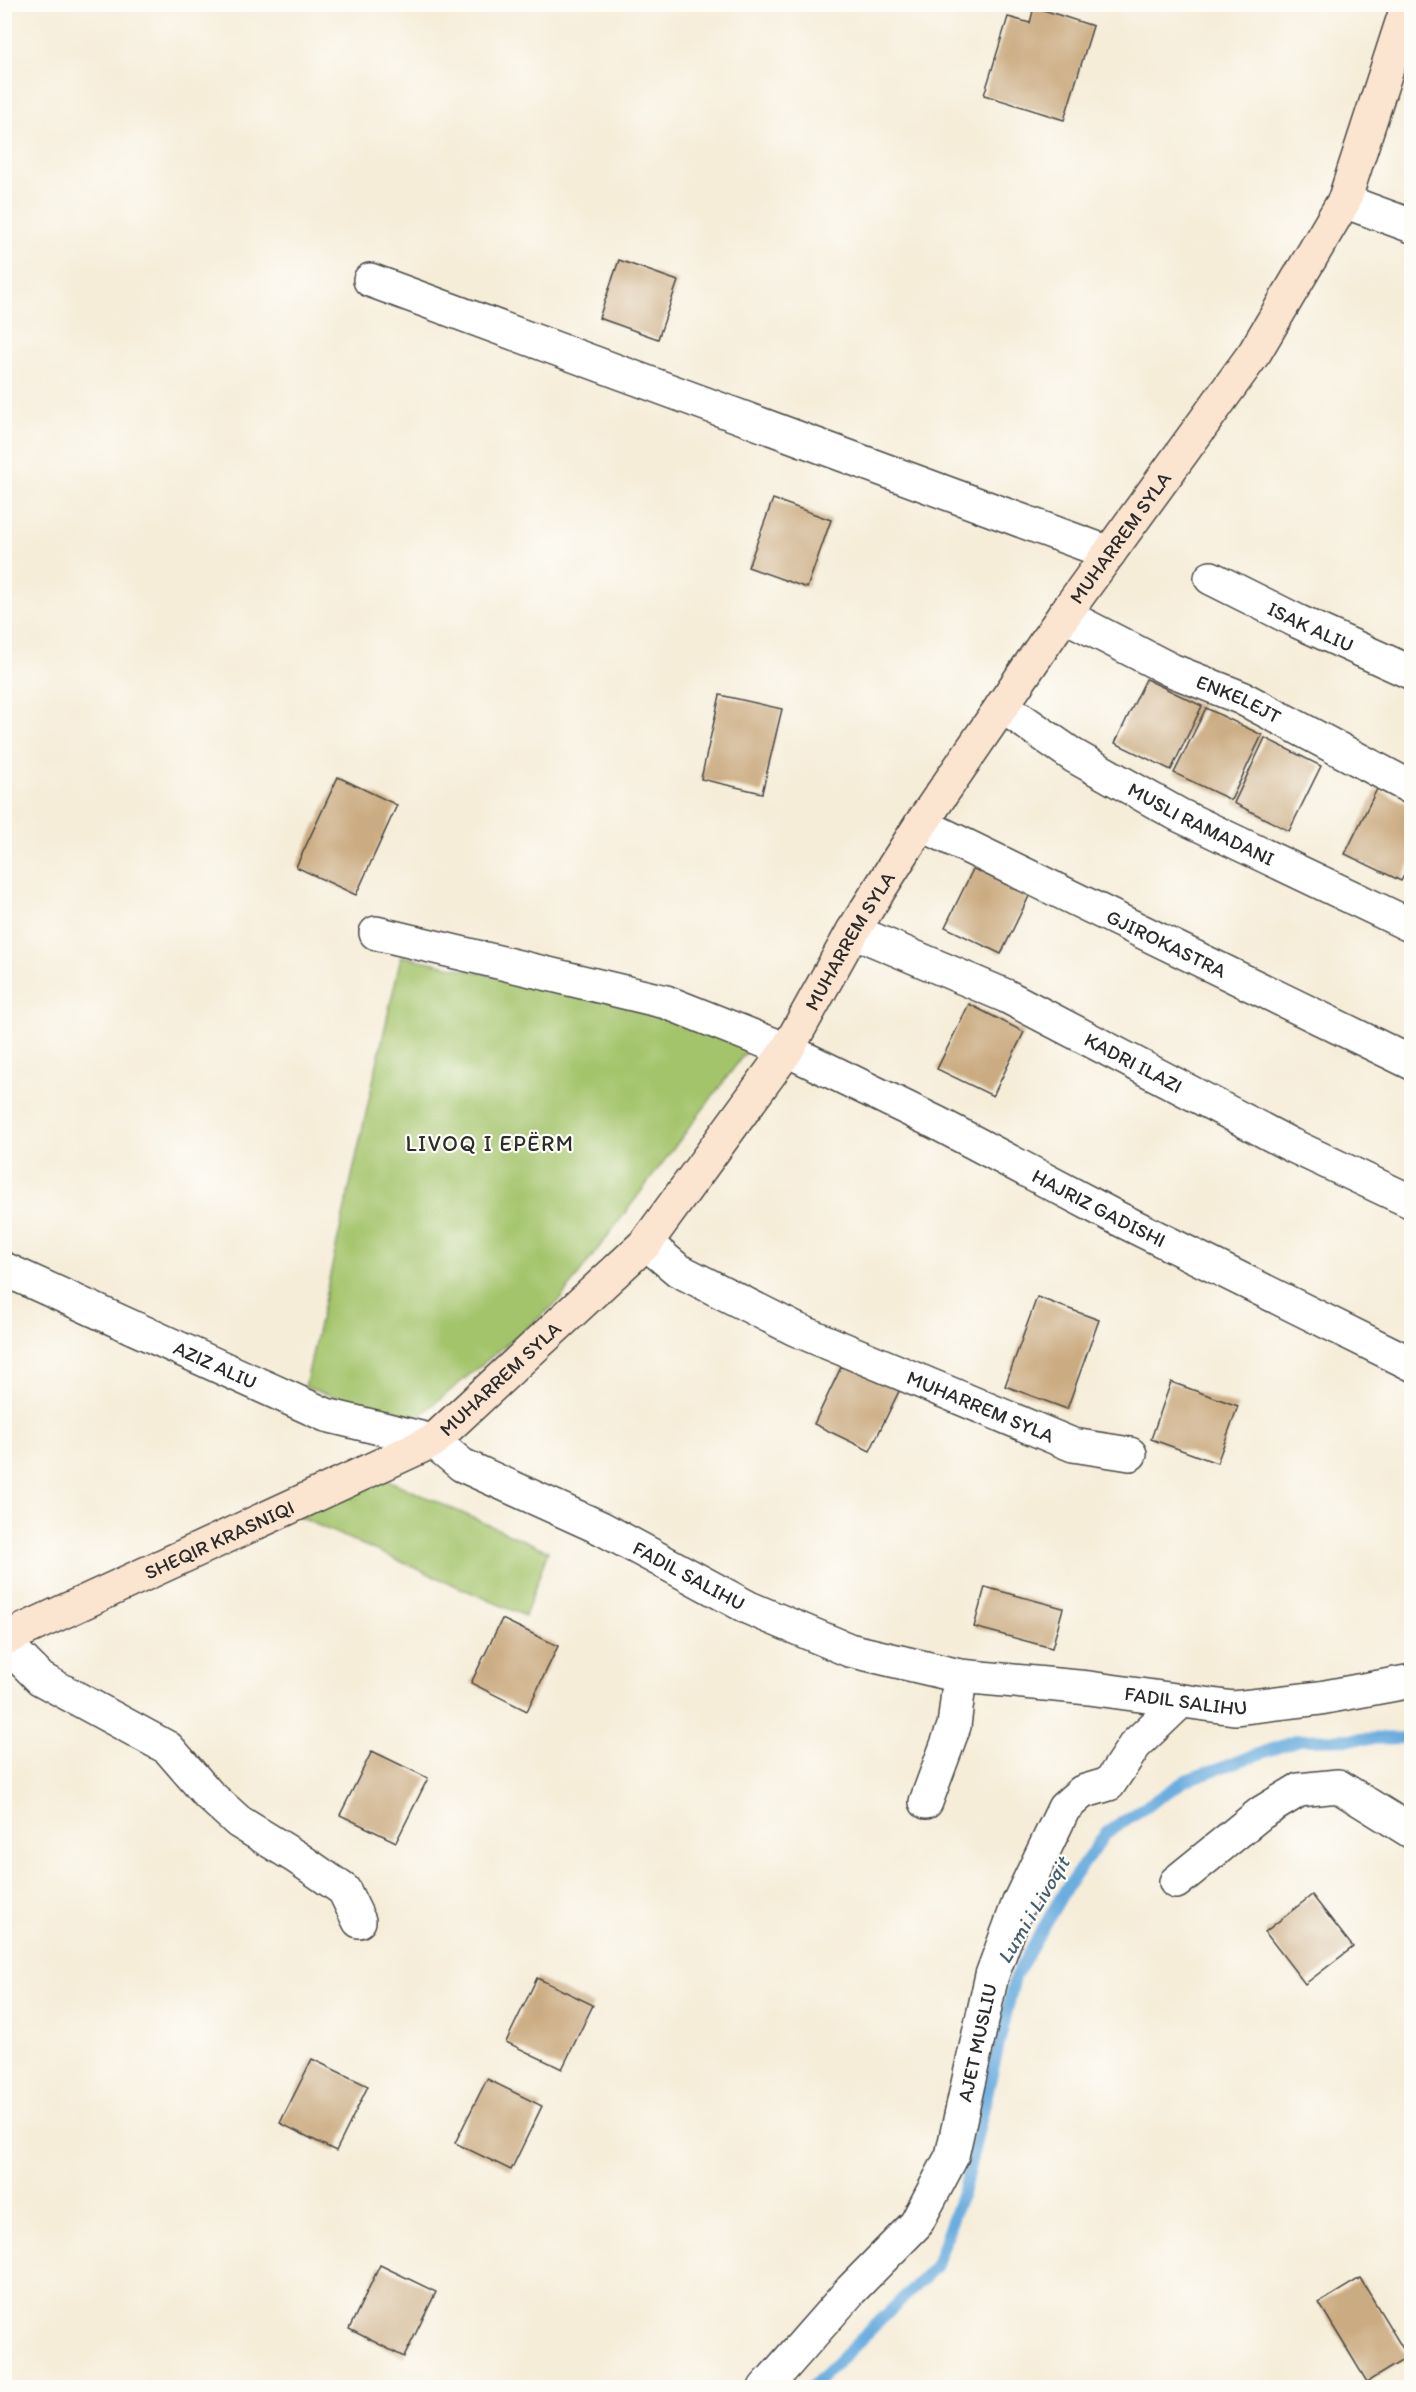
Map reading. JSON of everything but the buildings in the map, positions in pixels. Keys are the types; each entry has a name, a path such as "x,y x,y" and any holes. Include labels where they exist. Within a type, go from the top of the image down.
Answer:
{"street":[{"name":"MUHARREM SYLA","path":"433,1441 646,1243 787,1050 853,931 921,824 1064,615 1255,352 1344,201 1408,4"},
{"path":"1344,201 1412,226"},
{"path":"370,280 1109,553"},
{"name":"ISAK ALIU","path":"1211,578 1299,622 1412,673"},
{"name":"ENKELEJT","path":"1064,615 1170,670 1242,698 1412,788"},
{"name":"MUSLI RAMADANI","path":"1002,705 1074,756 1179,815 1412,926"},
{"name":"GJIROKASTRA","path":"921,824 1412,1063"},
{"name":"KADRI ILAZI","path":"853,931 1006,996 1291,1145 1412,1202"},
{"path":"376,933 666,1002 787,1050"},
{"name":"HAJRIZ GADISHI","path":"787,1050 937,1123 1117,1218 1412,1364"},
{"name":"MUHARREM SYLA","path":"646,1243 678,1270 795,1329 1072,1445 1130,1454"},
{"name":"AZIZ ALIU","path":"4,1269 326,1415 433,1441"},
{"name":"SHEQIR KRASNIQI","path":"359,1922 344,1890 296,1857 238,1822 208,1794 168,1748 123,1721 41,1679 4,1640 433,1441"},
{"name":"FADIL SALIHU","path":"433,1441 462,1465 601,1528 749,1608 849,1650 960,1676 1089,1688 1234,1708 1320,1698 1412,1681"},
{"path":"926,1802 954,1726 960,1676"},
{"name":"AJET MUSLIU","path":"765,2388 851,2290 916,2224 952,2156 992,1975 1019,1902 1064,1808 1082,1792 1109,1784 1135,1745 1181,1701"},
{"path":"1176,1882 1261,1813 1299,1790 1338,1786 1412,1832"}],"green space":[{"path":"401,956 619,1002 752,1044 558,1302 412,1422 305,1387"},
{"path":"383,1478 548,1551 525,1616 299,1517"}],"waterway":[{"name":"Lumi i Livoqit","path":"811,2388 935,2267 966,2182 1015,1977 1065,1890 1106,1833 1186,1780 1298,1740 1412,1738"}],"district":[{"name":"LIVOQ I EPËRM","path":"490,1143"}]}
